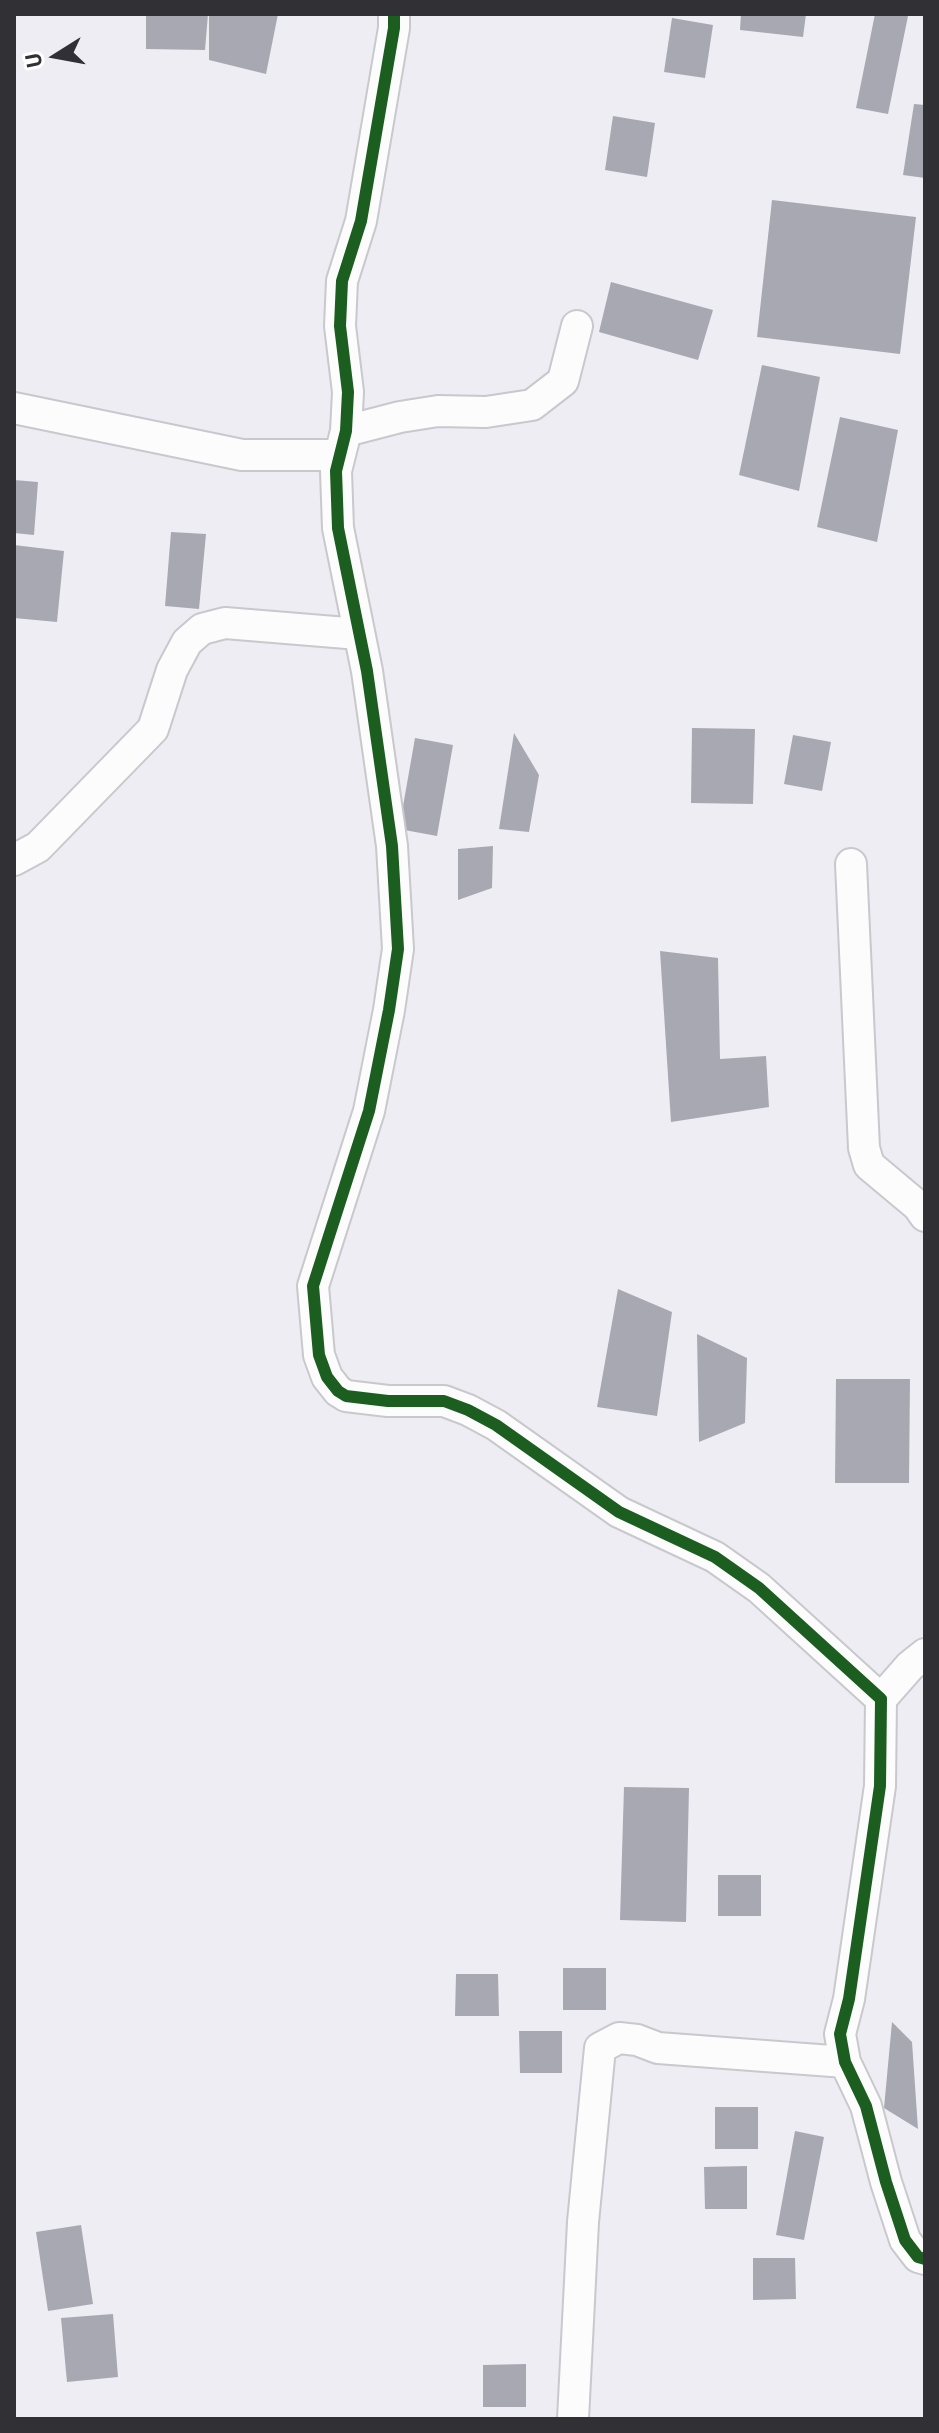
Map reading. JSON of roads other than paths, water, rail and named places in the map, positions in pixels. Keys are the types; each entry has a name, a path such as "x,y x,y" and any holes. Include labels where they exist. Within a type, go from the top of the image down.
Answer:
{"street":[{"path":"394,14 361,221 342,281 340,326 348,392 343,443 336,471 338,528 367,671 392,846 398,949 369,1111 313,1286 319,1355 327,1377 346,1396 388,1401 444,1401 496,1425 619,1512 715,1557 759,1588 881,1699"},
{"path":"14,408 242,455 343,443 438,411 486,412 532,405 563,381 577,326"},
{"path":"14,860 38,847 153,729 172,670 187,642 202,629 225,623 359,634"},
{"path":"851,864 864,1148 869,1165 918,1206 925,1216"},
{"path":"925,1654 881,1699 880,1786 849,1999 840,2034 845,2062 866,2106 905,2240 918,2257 925,2259"},
{"path":"573,2419 583,2222 600,2048 619,2038 637,2040 658,2048 845,2062"}]}
